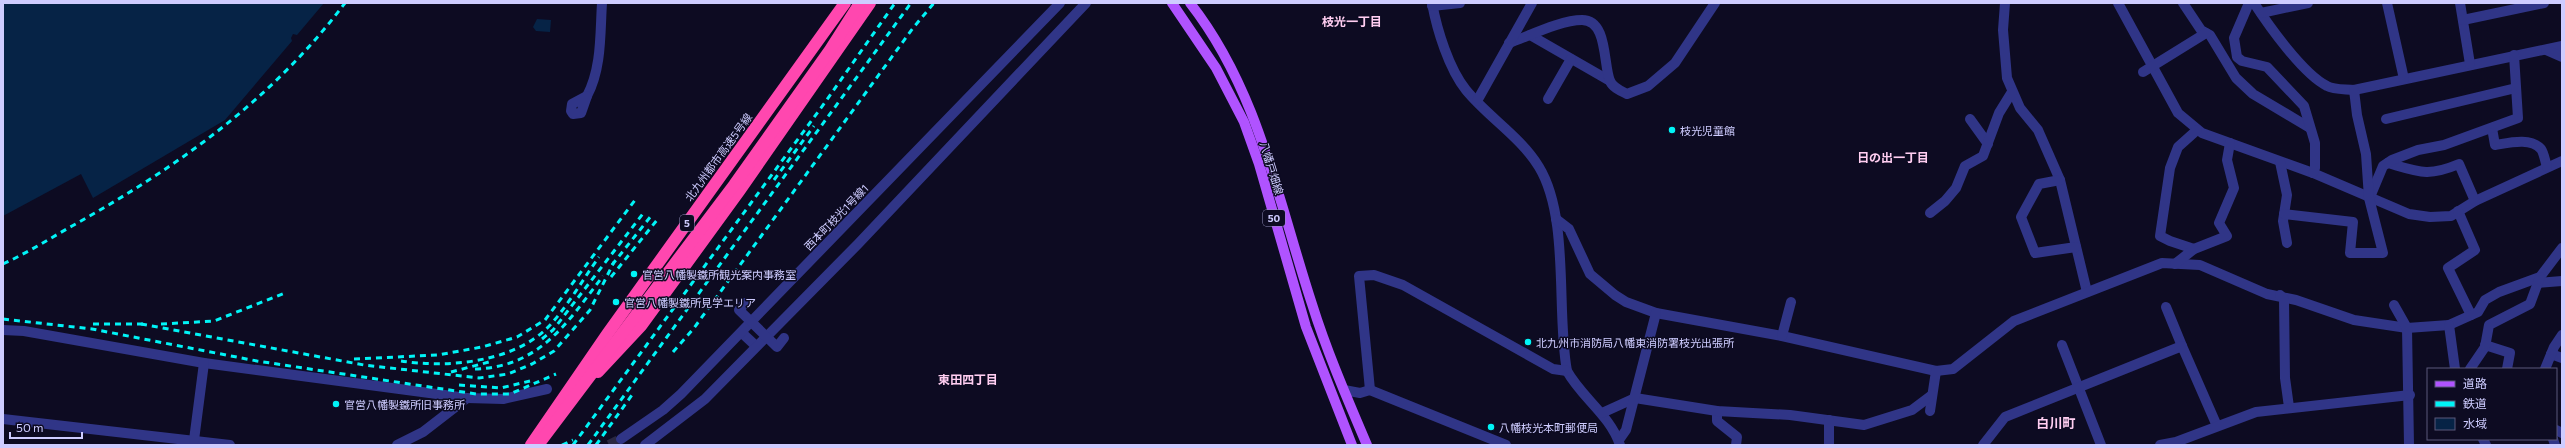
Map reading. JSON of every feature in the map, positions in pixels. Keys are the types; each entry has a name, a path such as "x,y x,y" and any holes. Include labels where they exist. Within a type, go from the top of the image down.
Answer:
{"highway":[{"name":"北九州都市高速5号線","path":"531,445 613,326 845,3"},
{"path":"538,445 581,391 734,185 830,50 860,3"},
{"path":"590,379 624,346 641,326 740,190 870,3"}],"main road":[{"name":"八幡戸畑線","path":"1172,3 1216,68 1244,122 1259,164 1306,327 1352,445"},
{"name":"八幡戸畑線","path":"1190,3 1218,44 1252,113 1272,168 1311,304 1367,445"}],"street":[{"path":"587,96 598,60 602,3"},
{"name":"西本町枝光1号線1","path":"621,439 642,425 681,394 742,333 1060,3"},
{"path":"645,445 705,399 858,244 1086,3"},
{"path":"1460,3 1432,5 1451,61 1466,90 1540,168 1550,193 1556,219 1567,371 1573,383 1602,413 1619,443"},
{"path":"1477,101 1532,3"},
{"path":"1530,35 1610,81 1618,90 1627,94 1648,86 1675,63 1715,3"},
{"path":"2006,3 2003,30 2006,72 2012,92 2020,108 2041,128 2060,180 2087,292"},
{"path":"2118,3 2154,66 2178,113 2197,130 2230,144 2313,173 2409,214 2430,217 2451,216 2474,201 2562,161"},
{"path":"2183,3 2201,30 2210,35 2236,78 2253,94 2310,128"},
{"path":"2249,3 2234,38 2237,57 2242,62 2267,67 2304,106 2315,143 2315,168 2313,173"},
{"path":"2254,3 2292,54 2326,86 2354,90 2470,64 2562,46"},
{"path":"2261,13 2308,3"},
{"path":"2388,3 2404,79"},
{"path":"2460,3 2470,64"},
{"path":"2463,20 2544,3"},
{"path":"1509,42 1571,22 1582,20 1593,22 1599,30 1610,81"},
{"path":"2143,72 2206,33"},
{"path":"2546,50 2562,57"},
{"path":"2369,198 2383,166 2388,163 2418,150 2444,145 2518,118 2514,55"},
{"path":"1548,100 1571,59"},
{"path":"2386,119 2516,88"},
{"path":"2284,214 2353,222 2350,253 2383,253 2369,198 2366,154 2356,115 2354,90"},
{"path":"1930,213 1945,201 1956,188 1965,166 1983,156 1999,114 2012,92"},
{"path":"1970,119 1988,144"},
{"path":"2492,128 2495,145 2521,142 2536,145 2542,149 2547,167"},
{"path":"2194,249 2160,236 2170,168 2178,147 2197,130"},
{"path":"2175,264 2194,249 2226,236 2219,223 2234,188 2226,160 2230,144"},
{"path":"2280,162 2287,195 2282,220 2287,243"},
{"path":"2388,163 2422,172 2439,172 2459,164 2474,201"},
{"path":"2060,180 2039,184 2021,217 2035,253 2076,246"},
{"path":"2458,211 2476,250 2448,268 2471,315"},
{"path":"1556,219 1569,229 1590,274 1615,295 1656,313 1782,336 1936,371 1953,369 2014,321 2162,263 2200,265 2244,285 2354,320 2407,328 2449,325 2478,312 2485,300 2499,292 2539,280 2562,281"},
{"path":"2471,368 2485,345 2489,325 2530,304 2539,280 2562,248"},
{"path":"1370,390 1359,276 1374,275 1403,285 1552,369 1567,371"},
{"path":"2272,288 2284,298 2285,378 2289,407"},
{"path":"745,302 739,310 777,347 784,338"},
{"path":"1782,336 1791,302"},
{"path":"2394,305 2407,328 2410,395 2409,445"},
{"path":"2166,307 2217,426"},
{"path":"1619,443 1626,430 1656,313"},
{"path":"2449,325 2455,368"},
{"path":"3,330 24,331 204,363 467,398 503,399 547,389"},
{"path":"742,333 756,346"},
{"path":"2545,368 2551,354 2562,335"},
{"path":"2062,345 2100,445"},
{"path":"2485,345 2510,353 2507,368"},
{"path":"1983,445 2005,417 2182,346"},
{"path":"2551,354 2562,358"},
{"path":"194,440 204,363"},
{"path":"1930,410 1936,371"},
{"path":"1344,390 1360,393 1370,390 1506,445"},
{"path":"1602,413 1635,398 1717,410 1829,420 1864,425 1876,423 1912,410 1932,395"},
{"path":"2160,445 2176,442 2256,412 2289,407 2410,395"},
{"path":"397,445 424,432 467,398"},
{"path":"1717,410 1717,421 1737,437 1736,445"},
{"path":"3,419 230,445"},
{"path":"1829,420 1829,445"}],"water":[{"path":"3,3 324,3 297,35 293,34 291,38 292,41 225,120 93,198 81,174 3,216"},
{"path":"537,19 551,20 550,32 536,31 533,27"}],"tunnel":[{"path":"609,445 621,439"}],"railway":[{"path":"3,264 29,251 111,204 185,156 254,101 286,71 317,38 345,3"},
{"path":"573,445 826,101 895,3"},
{"path":"588,445 911,3"},
{"path":"673,352 694,328 913,28 934,3"},
{"path":"774,180 814,126"},
{"path":"354,359 438,355 482,347 517,337 545,320 635,200"},
{"path":"542,339 553,330 645,211"},
{"path":"612,265 651,216"},
{"path":"611,277 657,220"},
{"path":"401,361 437,364 476,361 513,350 529,342 551,324 573,296 599,257"},
{"path":"141,324 364,365 479,378 508,374 532,364 554,351 590,310 614,262"},
{"path":"475,369 498,366 517,360 535,351 564,326 603,276"},
{"path":"161,324 214,321 285,293"},
{"path":"3,319 92,329 257,361 476,394 510,394 556,374"},
{"path":"93,324 145,324"},
{"path":"451,372 489,362"},
{"path":"459,385 501,388 530,381"},
{"path":"596,445 632,395"},
{"path":"562,445 573,440"}],"place":[{"name":"枝光児童館","path":"1672,130"},
{"name":"官営八幡製鐵所観光案内事務室","path":"634,274"},
{"name":"官営八幡製鐵所見学エリア","path":"616,302"},
{"name":"北九州市消防局八幡東消防署枝光出張所","path":"1528,342"},
{"name":"官営八幡製鐵所旧事務所","path":"336,404"},
{"name":"八幡枝光本町郵便局","path":"1491,427"}],"district":[{"name":"枝光一丁目","path":"1352,21"},
{"name":"日の出一丁目","path":"1893,157"},
{"name":"東田四丁目","path":"968,379"},
{"name":"白川町","path":"2056,423"}]}
